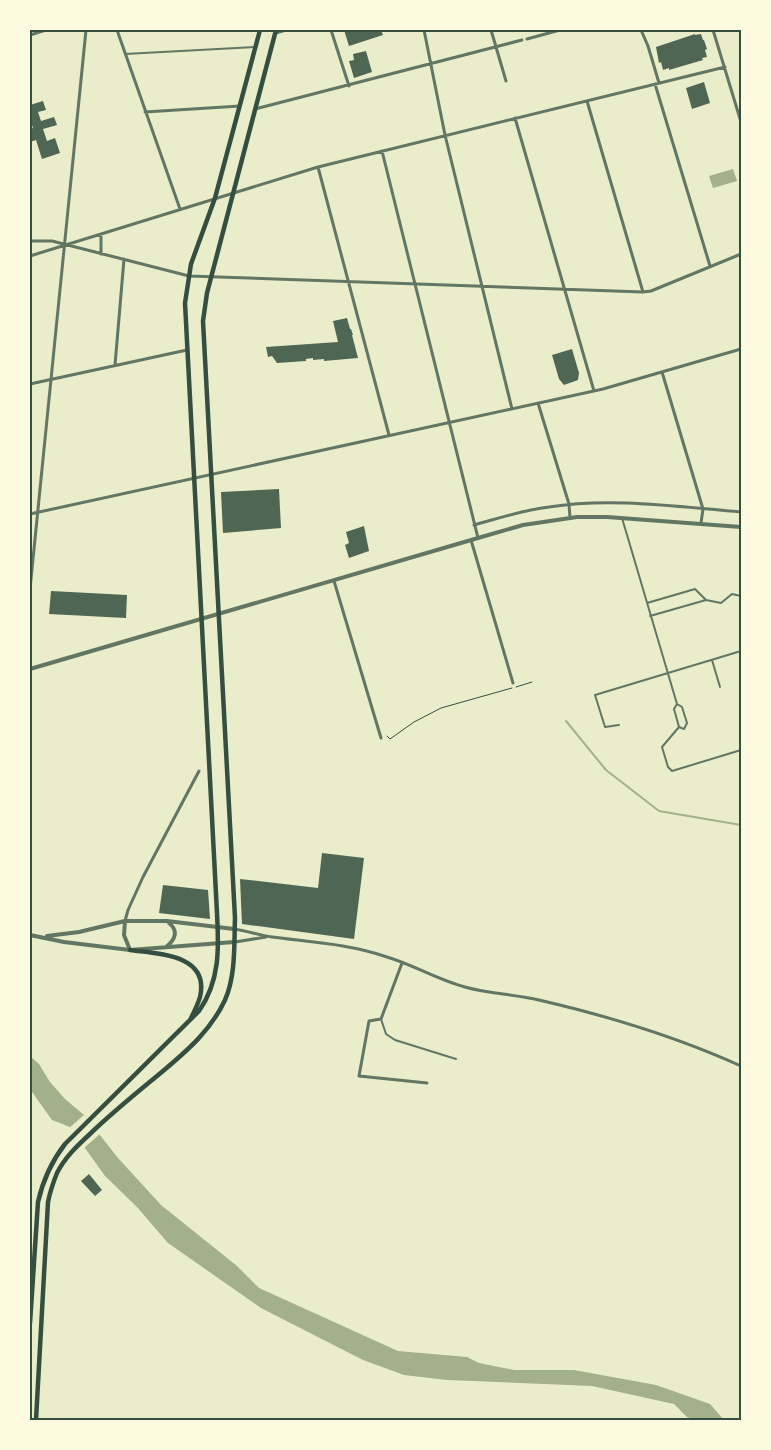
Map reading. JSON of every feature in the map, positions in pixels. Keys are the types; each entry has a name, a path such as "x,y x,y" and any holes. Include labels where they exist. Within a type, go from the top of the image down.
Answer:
{"main road":[{"path":"30,1323 38,1202 49,1167 59,1152 96,1113 189,1022 206,1001 211,990 218,962 219,944 185,313 189,276 215,198 260,30"},
{"path":"36,1420 48,1202 51,1188 66,1159 102,1122 183,1054 203,1034 214,1020 227,993 233,968 234,930 203,324 211,276 276,31"},
{"path":"130,950 178,957 188,962 195,970 201,986 200,997 189,1022"}],"street":[{"path":"30,35 46,30"},
{"path":"30,589 86,30"},
{"path":"117,30 180,209"},
{"path":"276,31 286,30"},
{"path":"331,30 349,86"},
{"path":"424,30 445,135 512,409"},
{"path":"491,30 506,81"},
{"path":"527,39 560,30"},
{"path":"641,30 648,46 657,84 710,266"},
{"path":"713,30 741,122"},
{"path":"255,110 522,40"},
{"path":"30,256 318,167 725,68"},
{"path":"587,101 643,292"},
{"path":"145,112 240,106"},
{"path":"515,118 594,391"},
{"path":"382,151 478,538"},
{"path":"318,167 389,435"},
{"path":"101,234 101,254"},
{"path":"30,241 52,241 189,276 643,292 741,254"},
{"path":"115,365 124,259"},
{"path":"30,514 594,391 741,349"},
{"path":"30,384 187,350"},
{"path":"662,372 703,509 702,524"},
{"path":"538,403 569,504 570,518"},
{"path":"474,525 518,512 569,504 609,503 741,512"},
{"path":"30,669 523,525 570,518 622,518 741,526"},
{"path":"471,540 513,683"},
{"path":"334,580 381,738"},
{"path":"130,950 124,935 128,910 199,771"},
{"path":"45,937 79,932 125,921 167,922 218,927 349,947 388,957 427,974 465,987 517,995 613,1019 717,1055 741,1066"},
{"path":"166,947 172,942 176,934 171,924 167,922"},
{"path":"30,935 64,942 130,950 219,944 268,936"},
{"path":"402,963 380,1020 369,1021 359,1076 427,1083"}],"lane":[{"path":"125,54 255,47"},
{"path":"622,518 667,673 677,704 682,707 688,723 684,729 679,726 674,709 677,704"},
{"path":"647,603 694,589 706,600"},
{"path":"650,616 706,600 721,603 732,594 741,596"},
{"path":"619,725 605,727 595,695 741,651"},
{"path":"712,660 720,687"},
{"path":"679,726 662,747 668,767 672,771 740,750 741,757"},
{"path":"380,1020 386,1034 395,1040 456,1059"}],"path":[{"path":"381,738 387,736 390,739 414,722 441,708 532,682"}],"shaded area":[{"path":"733,169 737,181 713,188 709,176"},
{"path":"30,1056 39,1064 50,1082 65,1099 84,1115 118,1158 161,1205 237,1266 259,1288 398,1351 467,1357 479,1363 514,1370 574,1370 656,1385 710,1404 724,1420 694,1420 687,1417 674,1404 592,1386 447,1380 404,1375 363,1360 261,1308 168,1243 137,1207 105,1176 70,1127 52,1120 30,1089"}],"pier":[{"path":"84,1115 100,1134 83,1149 68,1129"}],"building":[{"path":"344,30 381,30 383,35 349,46"},
{"path":"695,34 701,34 707,49 705,50 707,57 702,58 703,60 663,70 661,62 659,63 656,47"},
{"path":"366,51 372,72 354,78 349,61 354,60 353,54"},
{"path":"704,82 710,103 692,109 686,88"},
{"path":"43,101 46,110 38,112 41,121 54,117 57,125 43,129 47,141 55,138 60,153 42,159 36,140 30,142 30,129 33,128 30,120 30,105"},
{"path":"347,318 358,358 324,361 324,359 313,360 313,358 306,359 306,361 277,363 272,356 268,357 266,347 338,342 333,321"},
{"path":"572,349 579,373 578,380 564,385 559,379 552,355"},
{"path":"279,489 281,528 223,533 221,492"},
{"path":"364,526 369,551 349,558 345,545 349,543 346,532"},
{"path":"51,591 127,595 126,618 49,614"},
{"path":"322,853 364,858 354,939 242,924 240,879 318,888"},
{"path":"163,885 208,890 210,919 159,913"},
{"path":"89,1174 102,1190 95,1196 81,1181"}],"waterway":[{"path":"566,721 606,770 659,811 741,825"}]}
